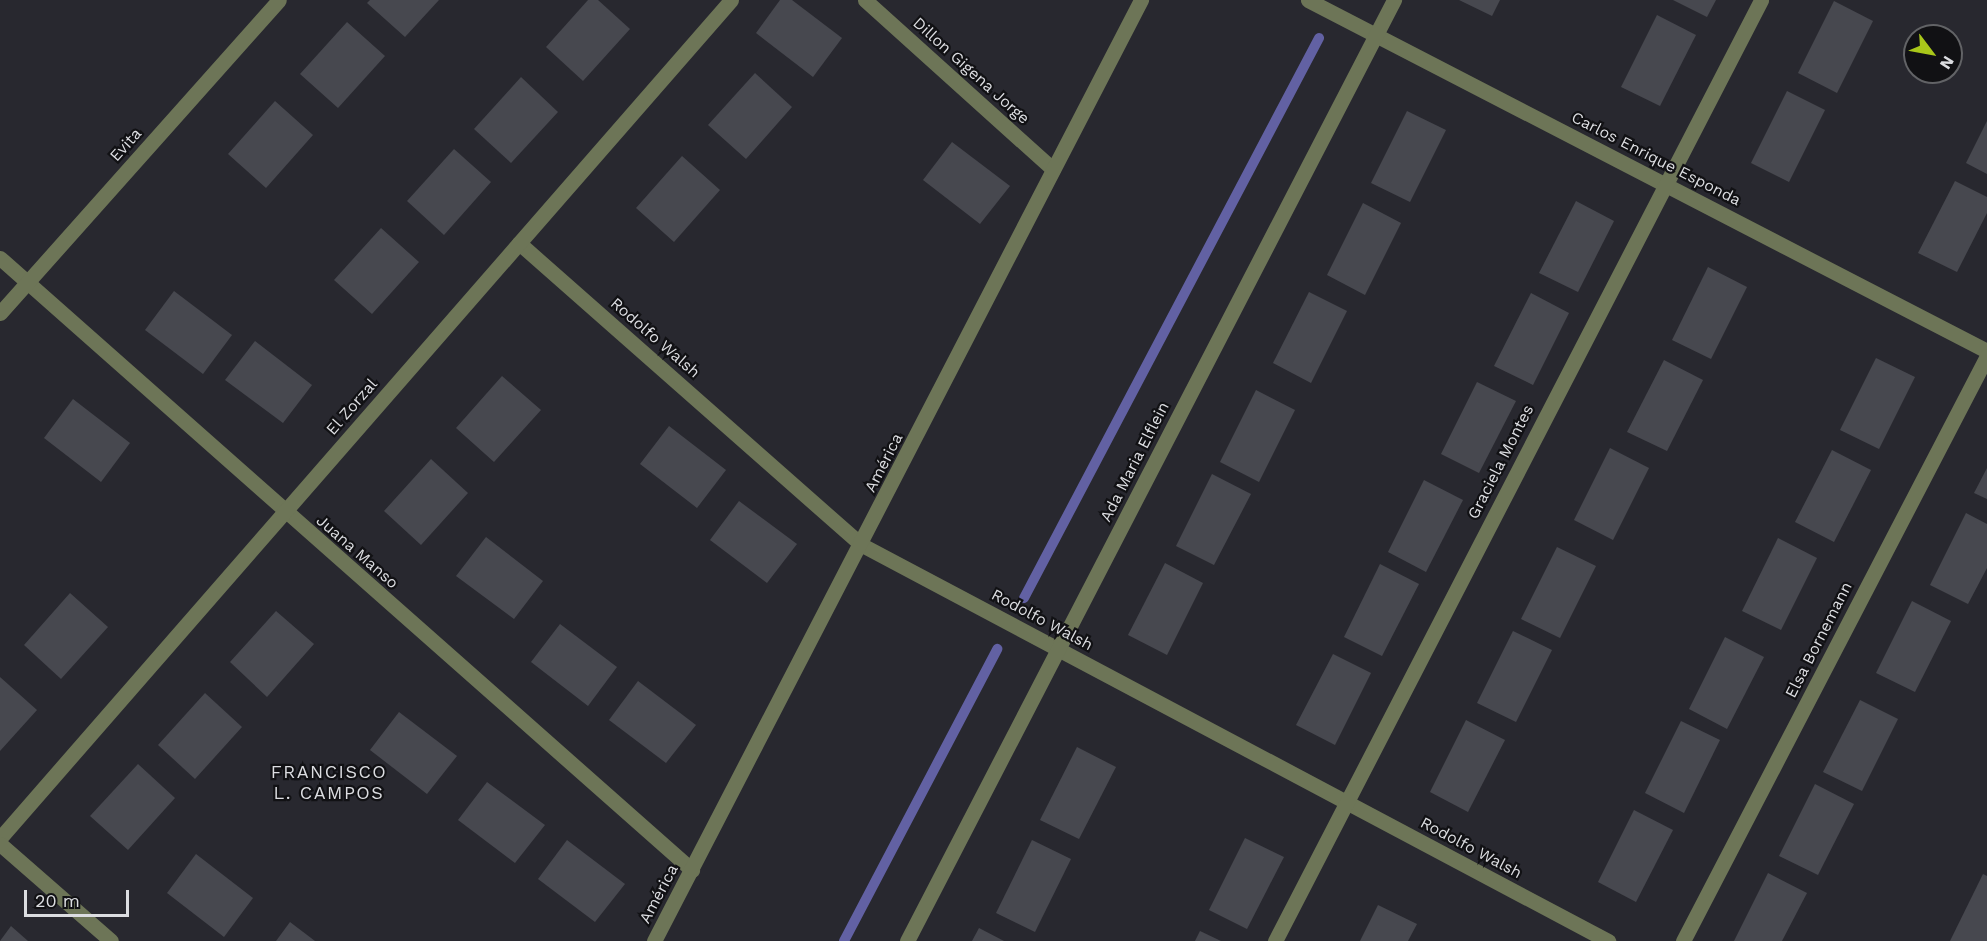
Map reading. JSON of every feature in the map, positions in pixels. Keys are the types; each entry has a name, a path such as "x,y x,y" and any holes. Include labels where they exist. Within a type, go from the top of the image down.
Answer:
{"street":[{"name":"Evita","path":"0,313 279,0"},
{"name":"El Zorzal","path":"0,838 731,0"},
{"name":"Dillon Gigena Jorge","path":"865,0 1053,169"},
{"name":"América","path":"654,941 862,545 1141,0"},
{"name":"Carlos Enrique Esponda","path":"1308,0 1987,351"},
{"name":"Ada Maria Elflein","path":"907,941 1394,0"},
{"name":"Graciela Montes","path":"1275,941 1761,0"},
{"name":"Rodolfo Walsh","path":"519,243 862,545 1608,941"},
{"name":"Juana Manso","path":"0,258 692,870"},
{"name":"Elsa Bornemann","path":"1683,941 1987,356"},
{"path":"0,844 111,941"}],"building":[{"path":"370,0 439,0 405,37 367,3"},
{"path":"588,0 598,0 630,29 583,81 546,47"},
{"path":"780,0 792,0 842,38 813,77 756,33"},
{"path":"1459,0 1500,0 1492,16"},
{"path":"1673,0 1716,0 1707,17"},
{"path":"1834,1 1873,21 1837,93 1798,73"},
{"path":"1657,15 1696,35 1660,106 1621,87"},
{"path":"347,22 385,56 338,108 300,74"},
{"path":"755,73 792,107 746,159 708,125"},
{"path":"521,77 558,112 511,163 474,129"},
{"path":"1787,91 1825,110 1789,182 1751,163"},
{"path":"275,101 313,135 266,188 228,154"},
{"path":"1407,111 1446,130 1410,202 1371,183"},
{"path":"1987,121 1987,174 1966,163"},
{"path":"952,142 1010,186 980,224 923,180"},
{"path":"454,149 491,182 444,235 407,201"},
{"path":"682,156 720,190 674,242 636,208"},
{"path":"1955,181 1987,197 1987,213 1957,272 1918,253"},
{"path":"1576,201 1614,221 1578,292 1539,273"},
{"path":"1363,203 1401,223 1365,295 1327,275"},
{"path":"381,228 419,262 372,314 334,280"},
{"path":"1708,267 1747,287 1711,359 1672,340"},
{"path":"174,291 232,335 203,374 145,330"},
{"path":"1309,292 1347,311 1311,383 1273,363"},
{"path":"1531,293 1569,313 1533,385 1494,366"},
{"path":"255,341 312,385 283,423 225,380"},
{"path":"1876,358 1915,377 1879,449 1840,430"},
{"path":"1664,360 1703,380 1667,451 1627,432"},
{"path":"502,376 541,410 494,462 456,428"},
{"path":"1477,382 1516,401 1479,473 1441,454"},
{"path":"1256,390 1295,410 1259,482 1220,462"},
{"path":"73,399 130,443 101,482 44,438"},
{"path":"669,426 726,470 697,508 640,464"},
{"path":"1610,448 1649,468 1613,540 1574,520"},
{"path":"1832,450 1871,470 1834,542 1795,522"},
{"path":"431,459 468,493 421,545 384,511"},
{"path":"1987,468 1987,499 1974,493"},
{"path":"1212,474 1251,494 1214,565 1176,546"},
{"path":"1424,480 1463,500 1426,572 1388,552"},
{"path":"739,501 797,544 767,583 710,540"},
{"path":"1966,513 1987,524 1987,568 1968,604 1930,585"},
{"path":"486,537 543,581 514,619 456,576"},
{"path":"1778,538 1817,558 1781,630 1742,611"},
{"path":"1557,547 1596,566 1560,638 1521,619"},
{"path":"1165,563 1203,583 1167,655 1128,635"},
{"path":"1380,564 1419,584 1382,656 1344,637"},
{"path":"70,593 108,627 61,679 24,645"},
{"path":"1912,601 1951,621 1915,692 1876,673"},
{"path":"276,611 314,644 267,697 230,662"},
{"path":"560,624 617,667 588,706 531,662"},
{"path":"1513,631 1552,650 1516,722 1477,703"},
{"path":"1725,637 1764,657 1727,729 1689,709"},
{"path":"1333,654 1371,673 1335,745 1296,725"},
{"path":"0,677 37,710 0,751"},
{"path":"638,681 696,725 666,763 609,720"},
{"path":"205,693 242,727 195,779 158,745"},
{"path":"1860,700 1898,719 1862,791 1823,772"},
{"path":"399,712 457,756 427,794 370,750"},
{"path":"1466,720 1505,740 1468,812 1430,792"},
{"path":"1681,721 1720,740 1684,813 1645,793"},
{"path":"1077,747 1116,767 1079,839 1040,820"},
{"path":"138,764 175,798 128,850 90,816"},
{"path":"487,782 545,825 515,863 458,820"},
{"path":"1815,784 1854,804 1818,875 1779,856"},
{"path":"1634,810 1673,830 1636,902 1598,882"},
{"path":"1245,838 1284,857 1247,929 1209,910"},
{"path":"567,840 625,884 595,922 538,879"},
{"path":"1032,840 1071,859 1035,932 996,913"},
{"path":"196,854 253,898 224,937 167,893"},
{"path":"1768,873 1807,893 1782,941 1734,941"},
{"path":"1983,874 1987,876 1987,941 1950,941"},
{"path":"1378,905 1417,924 1408,941 1360,941"},
{"path":"290,922 315,941 276,941"},
{"path":"11,926 28,941 0,941"},
{"path":"979,928 1004,941 972,941"},
{"path":"1200,931 1221,941 1195,941"}],"waterway":[{"path":"1024,598 1319,38"},
{"path":"844,941 997,649"}],"district":[{"name":"FRANCISCO L. CAMPOS","path":"329,783"}]}
